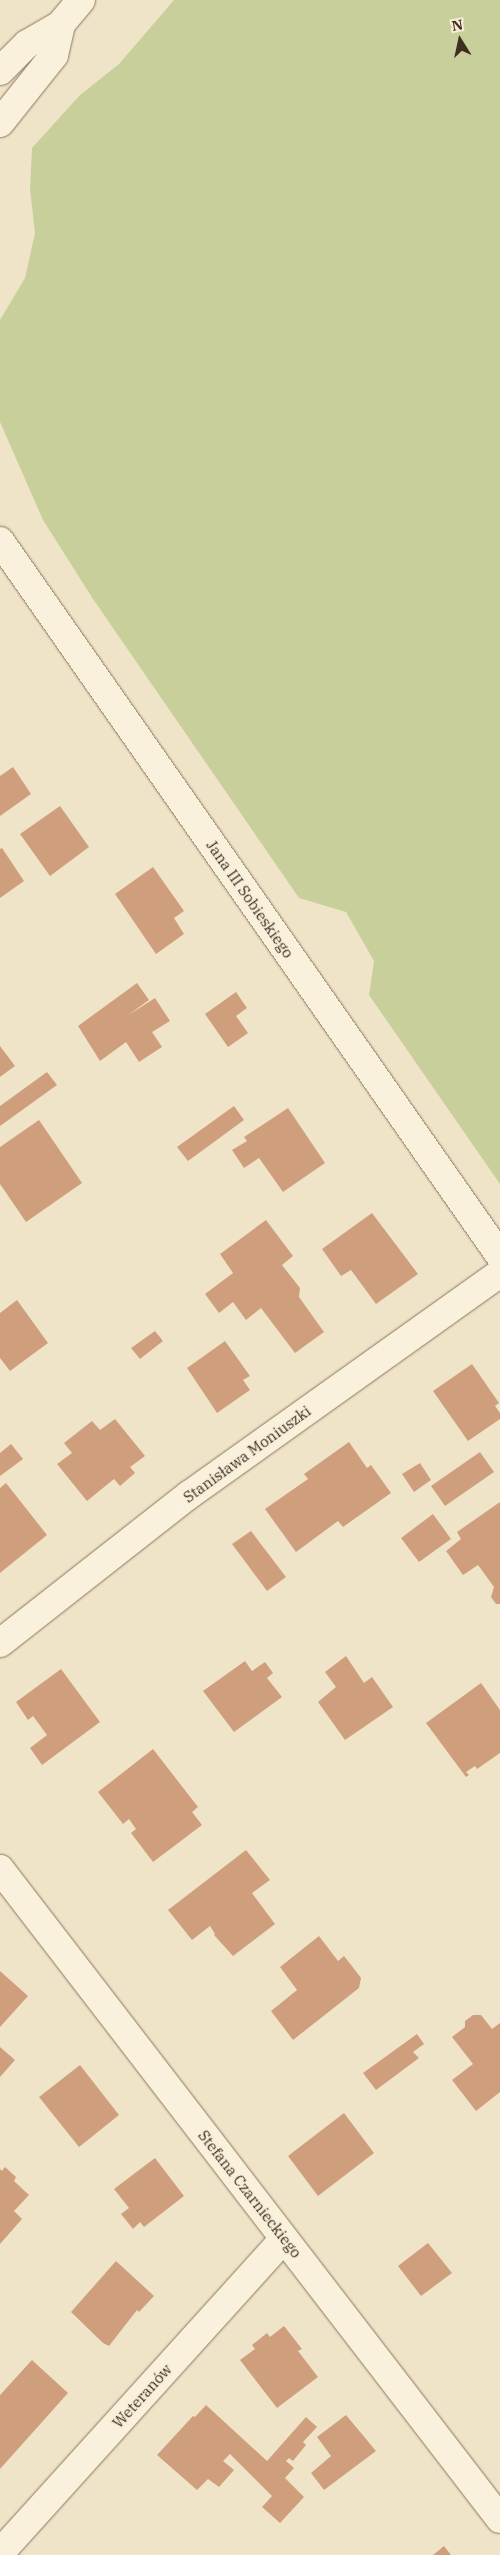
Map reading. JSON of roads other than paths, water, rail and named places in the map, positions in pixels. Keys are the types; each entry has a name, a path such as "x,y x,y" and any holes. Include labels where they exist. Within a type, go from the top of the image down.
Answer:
{"street":[{"path":"0,71 26,44 61,24 81,0"},
{"path":"0,123 54,55 61,24"},
{"name":"Jana III Sobieskiego","path":"0,541 500,1256"},
{"name":"Stanisława Moniuszki","path":"0,1643 189,1495 500,1273"},
{"name":"Stefana Czarnieckiego","path":"0,1869 500,2519"},
{"name":"Weteranów","path":"0,2553 284,2239"}]}
